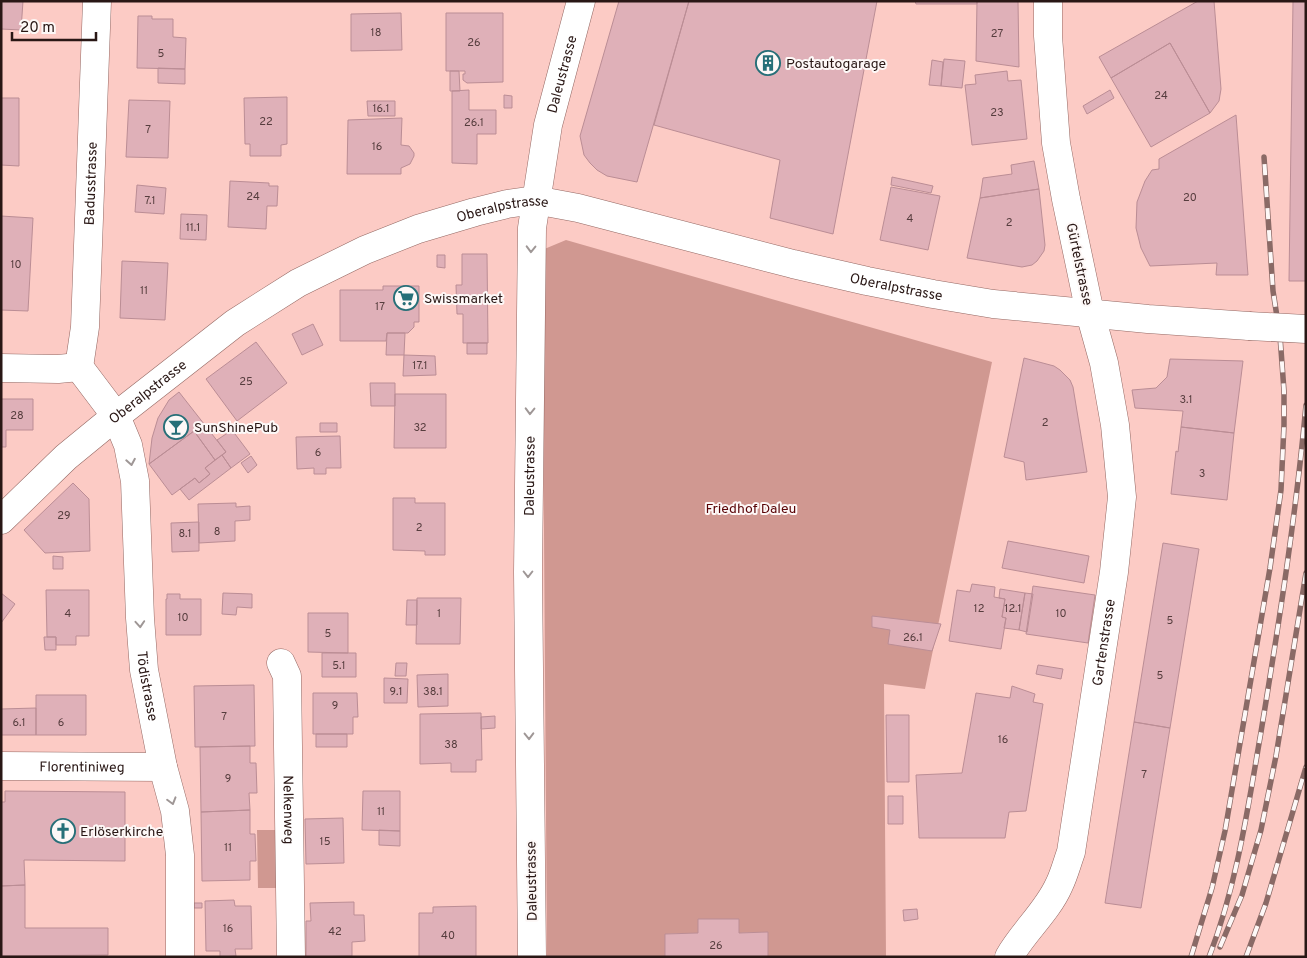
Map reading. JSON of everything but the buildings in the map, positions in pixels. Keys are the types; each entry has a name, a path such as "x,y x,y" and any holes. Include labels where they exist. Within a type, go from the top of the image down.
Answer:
{"street":[{"name":"Badusstrasse","path":"79,367 85,327 97,1"},
{"name":"Daleustrasse","path":"532,957 528,572 532,228 548,125 581,1"},
{"name":"Gürtelstrasse","path":"1048,1 1048,36 1056,142 1090,313 1148,319 1306,329"},
{"name":"Oberalpstrasse","path":"1,520 66,457 116,416 235,323 298,283 364,250 418,229 507,204 535,200 578,208 793,264 867,281 993,304 1090,313"},
{"name":"Gartenstrasse","path":"1009,957 1058,886 1071,852 1118,541 1122,496 1115,425 1104,363 1090,313"},
{"path":"1,368 58,369 79,367"},
{"name":"Tödistrasse","path":"79,367 116,416 128,445 135,481 140,618 144,670 163,767 175,811 180,855 180,957"},
{"name":"Nelkenweg","path":"281,663 287,676 291,957"},
{"name":"Florentiniweg","path":"1,766 163,767"}],"green space":[{"name":"Friedhof Daleu","path":"566,240 992,362 925,689 884,684 886,957 768,957 768,932 739,933 739,919 698,919 698,933 665,934 665,957 547,957 542,250"},
{"path":"257,830 278,830 280,888 258,888"}],"railway":[{"path":"1191,957 1212,888 1225,831 1270,568 1281,490 1284,391 1280,336 1273,291 1264,157"},
{"path":"1209,957 1219,930 1241,846 1286,569 1306,405"},
{"path":"1220,947 1242,895 1261,830 1276,756 1306,573"},
{"path":"1246,957 1266,903 1306,767"}],"place":[{"name":"Postautogarage","path":"768,63"},
{"name":"Swissmarket","path":"406,298"},
{"name":"SunShinePub","path":"176,427"},
{"name":"Erlöserkirche","path":"63,831"}]}
